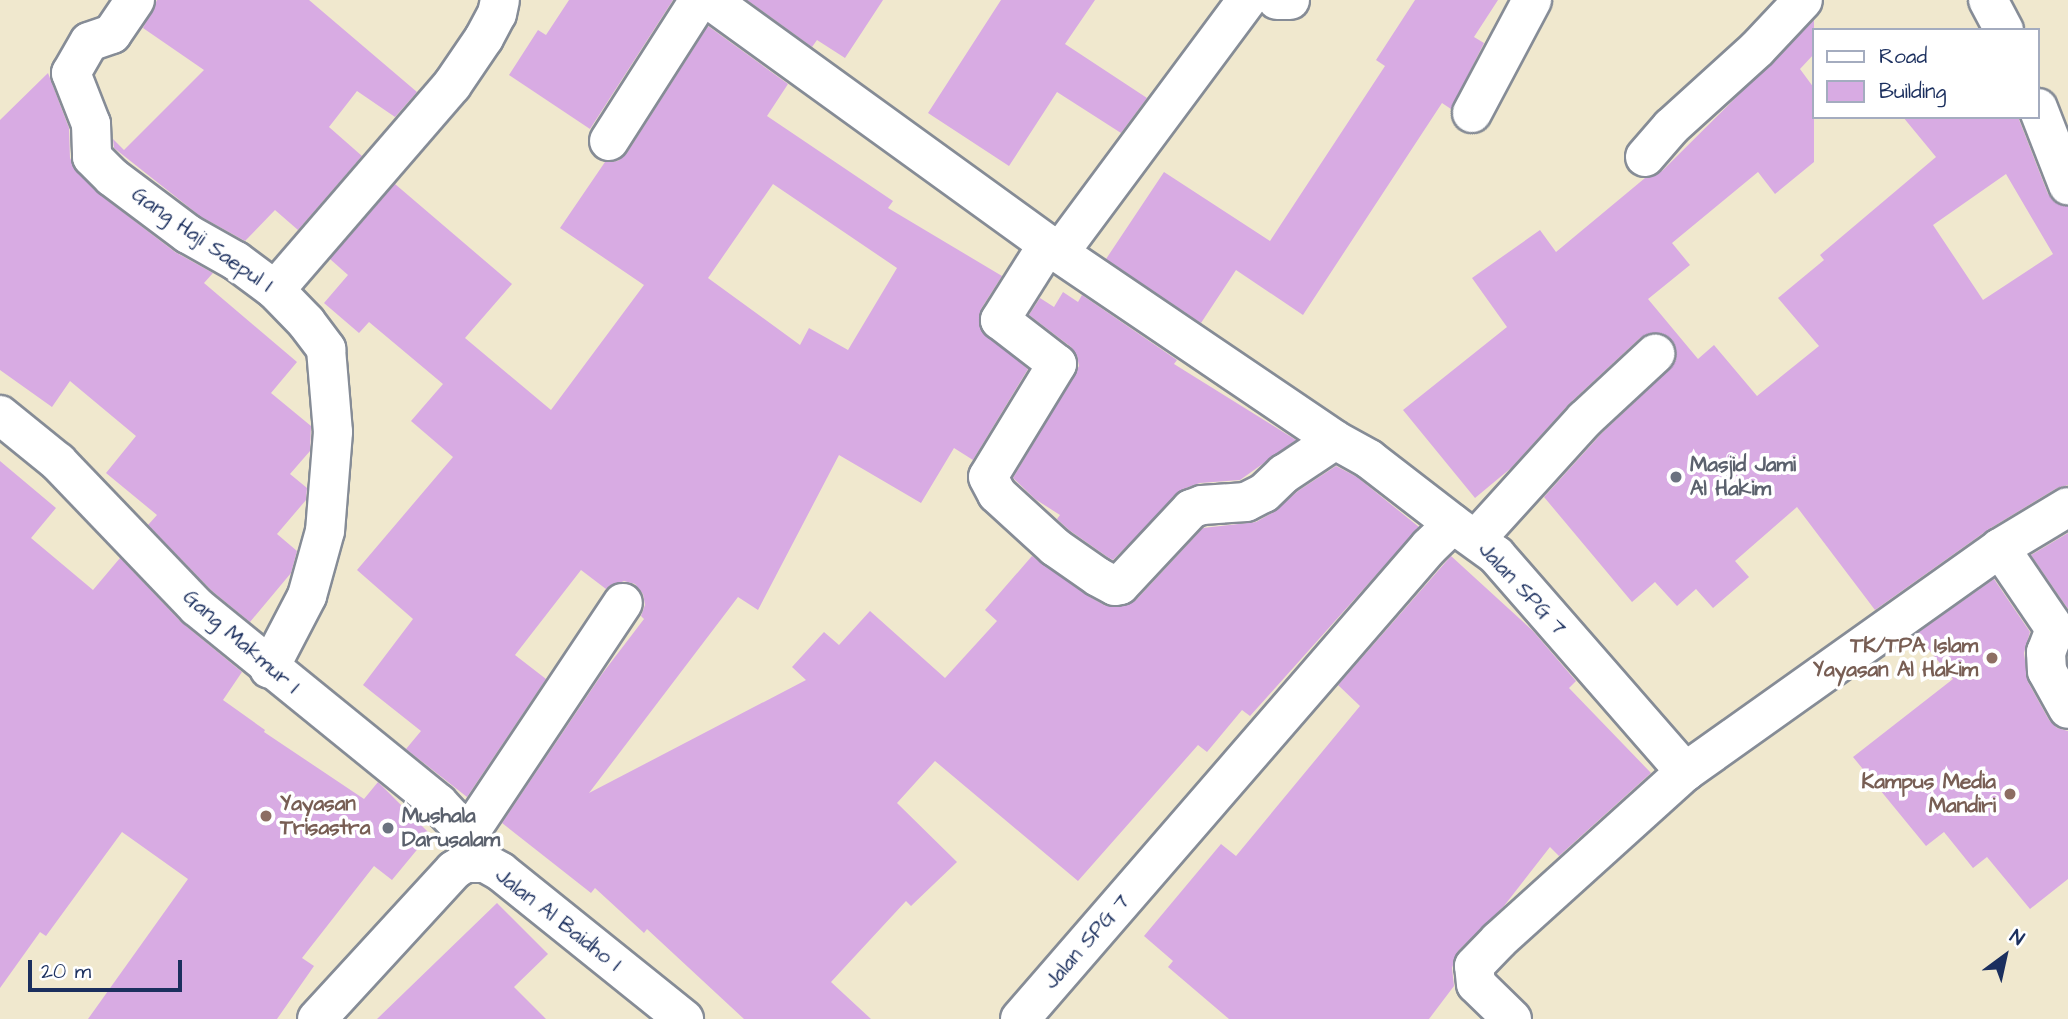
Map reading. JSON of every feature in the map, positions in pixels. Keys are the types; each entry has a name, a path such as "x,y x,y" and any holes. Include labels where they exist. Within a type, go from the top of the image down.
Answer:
{"street":[{"name":"Gang Haji Saepul I","path":"135,0 113,34 89,42 71,74 91,124 92,157 112,177 188,234 236,261 275,290 306,322 326,349 333,432 322,544 307,596 269,669"},
{"path":"275,290 453,85 498,14 500,0"},
{"path":"609,141 699,0"},
{"path":"710,0 1053,248 1335,440 1369,460 1464,531 1656,354"},
{"path":"1247,0 1000,320 1057,364 988,477 997,495 1045,538 1098,577 1115,586 1120,585 1191,509 1202,505 1246,502 1264,493 1284,474 1335,440"},
{"path":"1278,0 1290,0"},
{"path":"1472,113 1532,0"},
{"path":"1645,157 1671,127 1757,49 1803,0"},
{"path":"1988,0 2003,28"},
{"path":"2040,113 2068,185"},
{"name":"Gang Makmur I","path":"0,415 58,462 197,607 269,669 438,803 477,849"},
{"path":"1512,1019 1476,984 1474,966 1499,940 1685,772 2000,548 2068,507"},
{"name":"Jalan SPG 7","path":"1020,1019 1429,547 1464,531 1496,555 1685,772"},
{"path":"2000,548 2055,629 2046,652 2047,671 2068,709"},
{"path":"477,849 624,603"},
{"name":"Jalan Al Baidho I","path":"317,1019 454,870 465,863 477,849 501,872 684,1019"}],"building":[{"path":"157,0 309,0 417,92 395,117 357,91 329,127 362,156 298,230 275,210 245,241 200,216 114,148 113,139 124,150 204,70 143,28"},
{"path":"569,0 673,0 590,129 509,75 538,30 546,35"},
{"path":"747,0 883,0 845,58 817,40 812,47"},
{"path":"1001,0 1095,0 1065,44 1147,98 1121,133 1057,92 1009,166 928,113"},
{"path":"1415,0 1498,0 1474,37 1484,43 1451,109 1442,103 1303,315 1236,270 1201,323 1106,259 1164,172 1270,241 1385,66 1376,60"},
{"path":"1814,20 1812,56 1800,69 1812,85 1814,162 1775,194 1758,172 1672,243 1690,265 1648,299 1698,359 1714,345 1757,396 1819,346 1778,298 1824,260 1820,255 1936,157 1905,119 2019,119 2048,194 2055,202 2068,206 2068,485 2057,488 1989,529 1875,610 1797,507 1735,561 1749,577 1713,608 1696,589 1677,606 1655,582 1632,602 1544,497 1601,434 1670,369 1676,360 1676,350 1670,339 1661,333 1651,333 1640,338 1570,403 1511,468 1475,498 1403,410 1507,327 1472,278 1540,230 1556,252 1645,178 1662,171","holes":["2006,174 2053,254 1983,300 1933,225"]},
{"path":"708,26 788,84 767,116 893,201 888,208 1002,276 981,309 980,328 1028,369 973,460 954,448 921,503 839,455 758,610 738,597 589,793 806,680 792,667 824,632 839,645 870,611 945,678 997,621 985,610 1032,556 1106,606 1124,606 1136,600 1203,528 1256,522 1274,512 1298,491 1336,466 1357,477 1419,527 1250,716 1242,710 1207,752 1198,745 1078,881 935,761 897,803 957,862 911,906 906,901 831,982 871,1019 744,1019 647,929 644,933 595,888 591,893 502,823 602,674 644,619 641,616 645,605 643,594 635,584 624,581 606,589 581,570 515,655 546,679 467,797 406,749 421,731 363,685 413,619 357,570 453,457 411,421 443,384 369,322 359,333 324,303 348,275 330,259 395,184 512,284 465,338 551,410 644,285 560,228 605,162 618,161 627,153","holes":["773,184 897,268 848,350 809,328 800,345 708,278"]},
{"path":"48,73 69,128 70,158 77,172 99,194 175,252 213,273 204,283 297,362 271,393 311,426 310,451 290,474 307,488 306,500 277,534 297,551 291,573 250,622 212,591 148,525 157,515 106,473 136,436 70,381 52,407 0,370 0,120"},
{"path":"1063,292 1078,302 1082,295 1177,360 1174,364 1296,440 1240,480 1200,483 1183,489 1113,560 1109,558 1069,530 1057,519 1060,515 1035,499 1013,478 1079,366 1071,347 1029,315 1040,298 1054,307"},
{"path":"0,461 56,508 31,538 93,590 120,558 181,622 242,672 223,700 265,730 264,732 364,799 378,782 430,834 392,880 374,866 302,958 314,966 277,1019 88,1019 188,879 122,832 46,936 40,932 0,988"},
{"path":"2068,533 2068,609 2031,555"},
{"path":"1451,556 1533,631 1576,681 1569,688 1651,773 1559,856 1550,847 1504,906 1458,951 1452,968 1454,986 1429,1019 1229,1019 1168,967 1173,961 1144,936 1221,844 1236,856 1360,706 1338,685"},
{"path":"1994,579 2030,632 2024,653 2028,682 2049,720 2057,728 2068,731 2068,879 2030,909 1987,857 1973,868 1944,832 1926,846 1853,757 1953,679 1916,634"},
{"path":"497,903 548,954 514,987 546,1019 377,1019"}],"place":[{"name":"Masjid Jami Al Hakim","path":"1676,477"},
{"name":"TK/TPA Islam Yayasan Al Hakim","path":"1992,658"},
{"name":"Kampus Media Mandiri","path":"2010,794"},
{"name":"Yayasan Trisastra","path":"266,816"},
{"name":"Mushala Darusalam","path":"388,828"}]}
